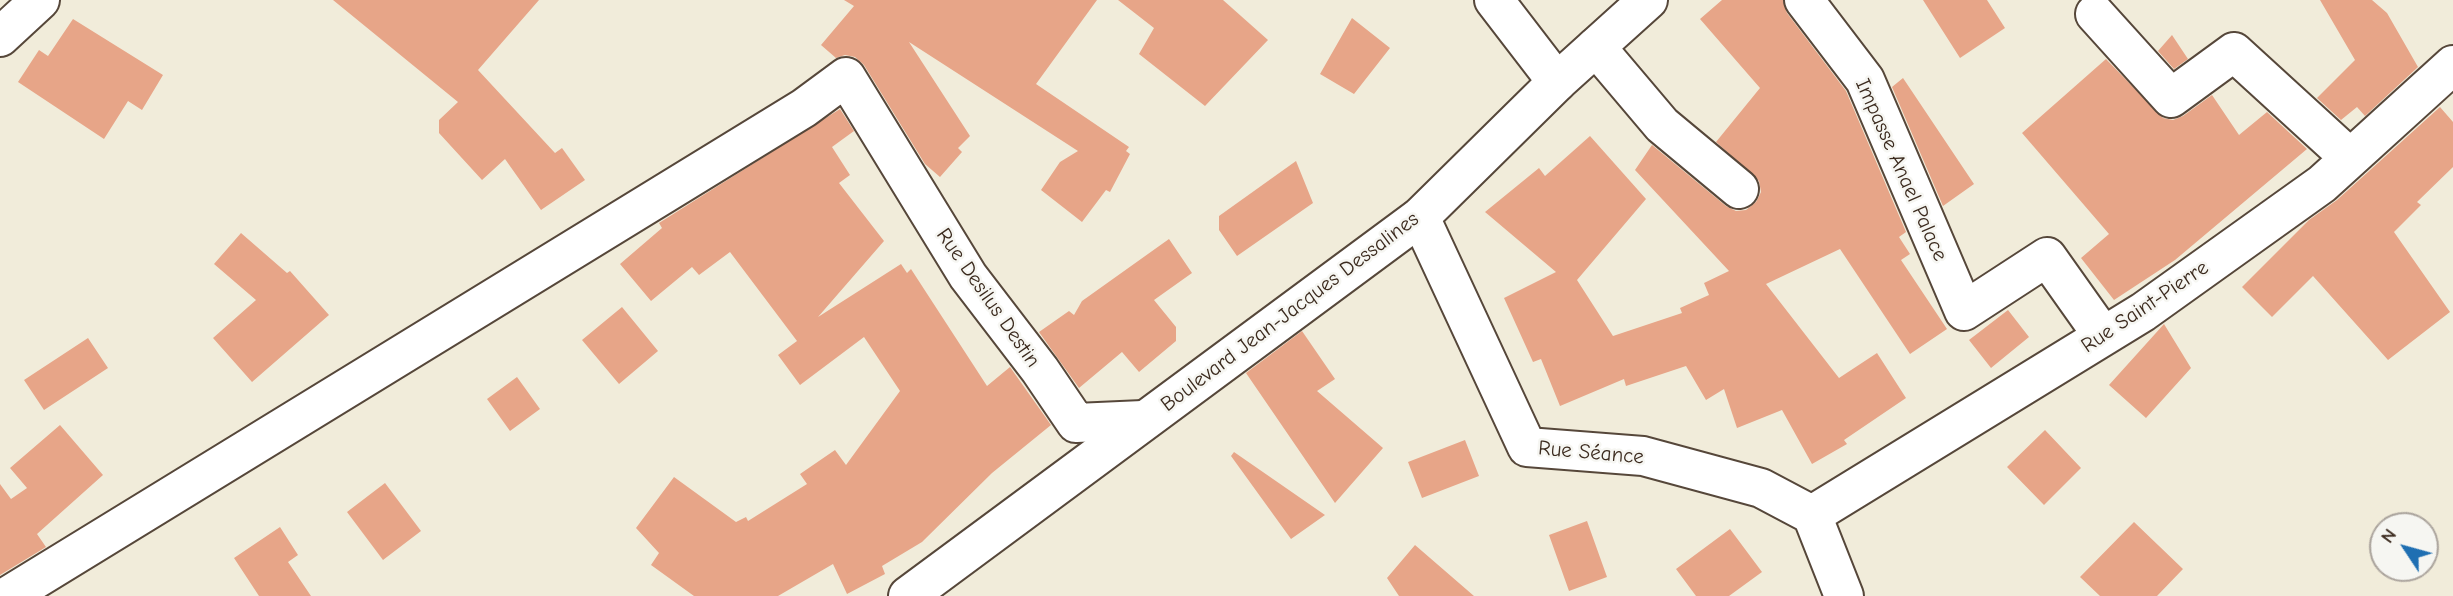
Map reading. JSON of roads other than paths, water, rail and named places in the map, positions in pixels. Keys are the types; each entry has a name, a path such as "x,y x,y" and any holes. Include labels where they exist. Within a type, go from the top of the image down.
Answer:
{"street":[{"path":"0,37 40,0"},
{"path":"1494,0 1557,82"},
{"name":"Boulevard Jean-Jacques Dessalines","path":"908,596 1419,216 1557,82 1648,0"},
{"name":"Impasse Anael Palace","path":"1804,0 1865,80 1964,312 2047,257 2103,336"},
{"path":"2095,14 2171,98 2234,52 2350,158"},
{"path":"1596,47 1662,125 1739,188"},
{"name":"Rue Saint-Pierre","path":"1812,515 2143,312 2322,184 2453,65"},
{"name":"Rue Desilus Destin","path":"8,596 804,108 846,77 968,276 1040,370 1076,424 1143,420"},
{"name":"Rue Séance","path":"1419,216 1527,447 1643,456 1761,488 1812,515"},
{"path":"1812,515 1843,596"}]}
